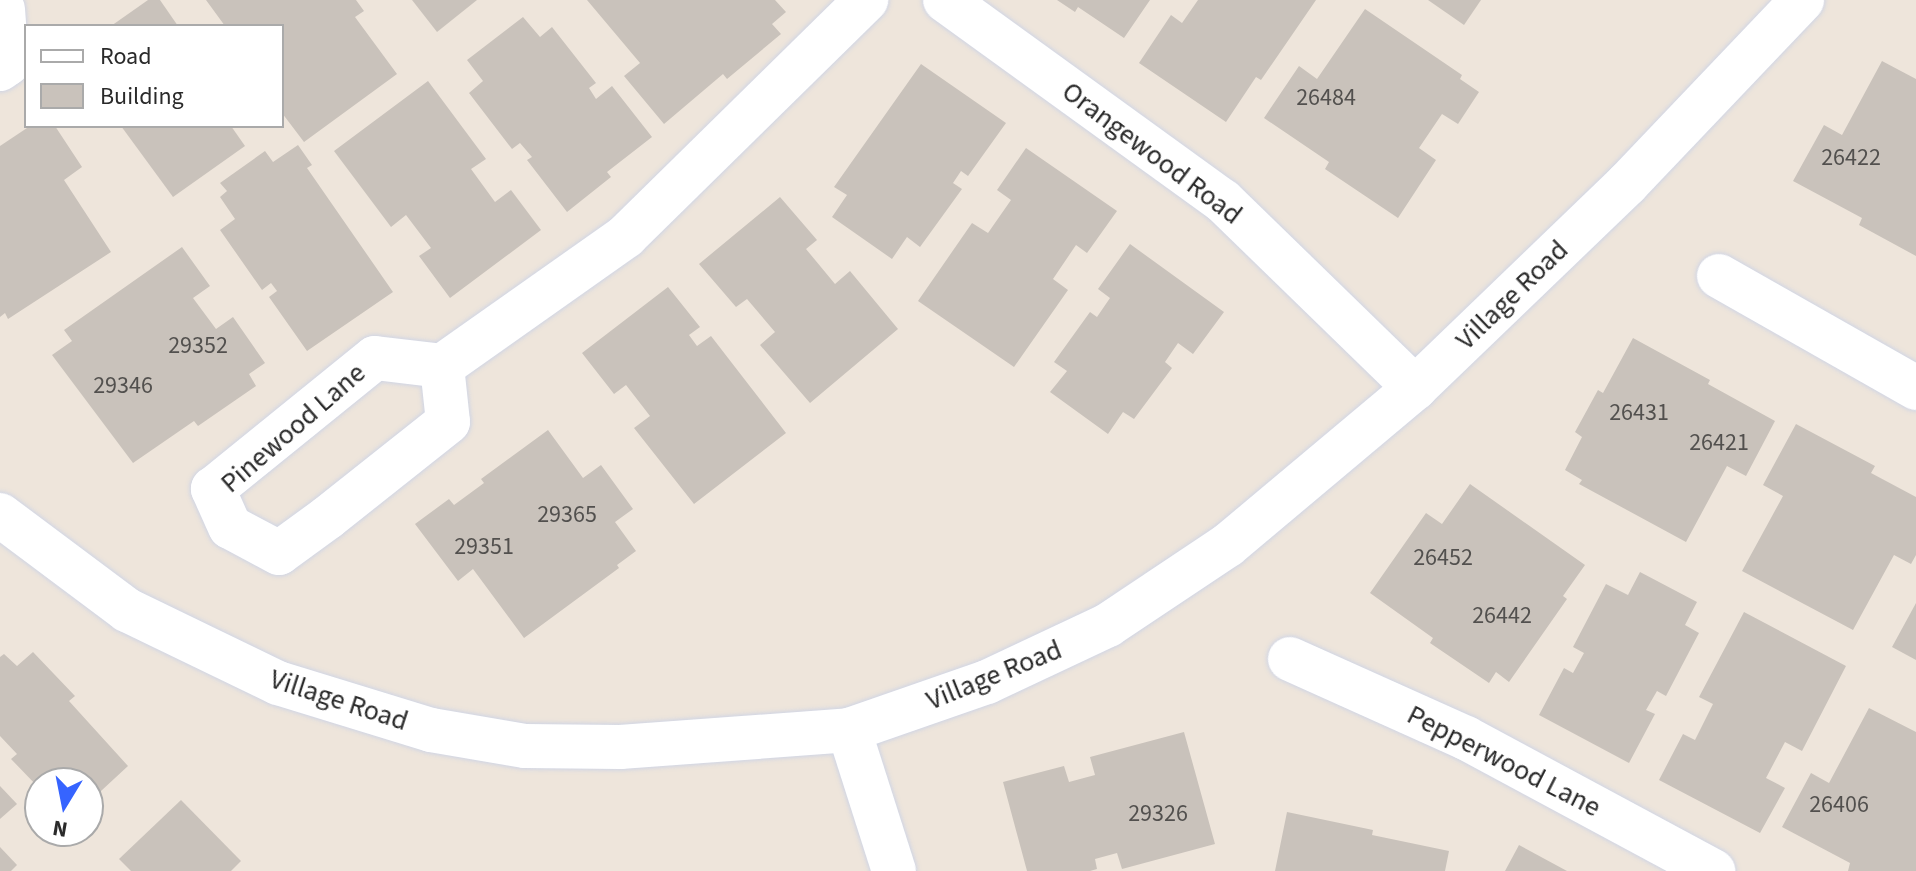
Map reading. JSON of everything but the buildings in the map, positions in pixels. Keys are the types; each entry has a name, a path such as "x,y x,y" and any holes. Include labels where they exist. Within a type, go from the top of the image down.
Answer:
{"street":[{"path":"442,366 626,236 866,0"},
{"name":"Orangewood Road","path":"945,0 1223,201 1415,388"},
{"name":"Village Road","path":"1,518 127,610 278,683 431,730 525,746 620,747 849,730 987,682 1108,625 1228,545 1415,388 1627,184 1802,0"},
{"path":"0,69 7,64 7,6"},
{"path":"1719,276 1916,388"},
{"name":"Pinewood Lane","path":"375,358 442,366 448,422 327,518 279,553 230,527 213,489 375,358"},
{"name":"Pepperwood Lane","path":"1290,659 1466,738 1713,871"},
{"path":"849,730 894,871"}]}
